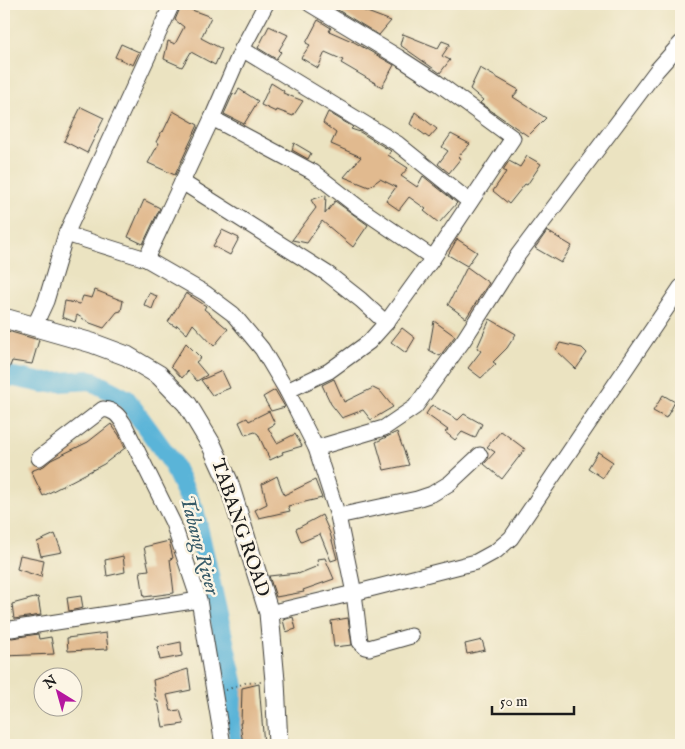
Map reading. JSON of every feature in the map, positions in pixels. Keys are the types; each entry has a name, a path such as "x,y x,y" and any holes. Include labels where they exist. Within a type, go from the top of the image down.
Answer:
{"main road":[{"name":"TABANG ROAD","path":"4,318 92,342 127,356 159,375 187,404 211,444 228,481 269,613 278,745"}],"street":[{"path":"34,327 46,301 66,234 172,4"},
{"path":"146,259 242,49 266,4"},
{"path":"287,391 329,371 369,342 386,323 433,258 513,138 438,83 310,4"},
{"path":"316,448 384,428 415,407 463,341 529,239 657,70 681,43"},
{"path":"242,49 398,144 470,202"},
{"path":"212,118 313,172 358,207 433,258"},
{"path":"182,182 328,274 386,323"},
{"path":"66,234 146,259 205,292 233,314 262,349 287,391 316,448 338,516 354,593 360,642 368,648 412,636"},
{"path":"269,613 476,562 496,551 511,538 681,288"},
{"path":"39,458 103,409 111,410 118,415 173,523 198,600 223,745"},
{"path":"338,516 432,494 450,483 480,455"},
{"path":"10,629 198,600"}],"path":[{"path":"227,690 245,683"}],"building":[{"path":"328,4 346,4 391,21 379,35"},
{"path":"181,6 211,17 201,38 222,49 215,65 191,52 182,67 164,59 168,41 175,44 184,27 175,20"},
{"path":"318,20 331,28 329,31 354,42 394,65 382,87 341,63 343,60 325,52 318,68 301,58 310,45 306,43"},
{"path":"269,26 288,35 276,59 258,48"},
{"path":"403,34 438,48 442,41 450,44 442,56 450,60 440,73 400,45"},
{"path":"121,44 139,52 133,65 115,57"},
{"path":"480,68 519,90 513,97 546,118 528,136 480,103 483,100 470,89"},
{"path":"271,83 284,91 283,93 303,101 293,116 277,110 276,112 261,105"},
{"path":"239,89 258,101 244,124 224,114 233,94 236,95"},
{"path":"81,107 104,118 87,153 64,141"},
{"path":"173,111 198,125 175,175 148,163 159,143 156,142"},
{"path":"328,112 353,127 351,129 360,132 391,151 388,155 408,168 401,176 417,187 423,176 457,203 439,223 424,211 426,209 409,197 399,210 386,201 396,187 380,179 369,187 344,177 361,157 331,144 336,133 323,123"},
{"path":"415,112 437,129 429,138 410,124"},
{"path":"451,134 470,144 458,157 461,158 449,173 438,164 448,151 442,147"},
{"path":"294,143 311,153 308,159 292,150"},
{"path":"527,156 541,164 527,185 525,184 509,204 493,191 506,172 503,170 509,161 520,167"},
{"path":"326,195 325,214 335,201 368,225 353,247 322,221 307,243 292,240 316,208 311,200"},
{"path":"144,200 160,208 143,244 128,237"},
{"path":"222,230 239,238 230,255 213,246"},
{"path":"547,231 572,246 561,263 535,248"},
{"path":"457,239 477,252 467,266 448,255"},
{"path":"467,267 489,283 466,318 448,305"},
{"path":"95,290 123,301 121,311 117,312 104,328 90,323 77,315 75,322 62,317 65,301 80,304 83,296 92,298"},
{"path":"149,293 157,296 152,309 144,305"},
{"path":"186,293 206,306 204,309 228,329 214,346 193,324 187,334 177,325 176,327 168,322"},
{"path":"490,319 516,334 507,348 493,362 496,364 481,378 468,368 481,351 477,348"},
{"path":"434,321 455,336 440,356 429,350"},
{"path":"402,328 415,338 406,353 391,342"},
{"path":"4,330 39,340 32,364 12,361 5,379 4,379"},
{"path":"186,343 201,358 196,362 207,375 197,381 188,371 182,378 171,366"},
{"path":"560,343 582,348 587,353 576,369 556,350"},
{"path":"222,371 230,388 212,395 201,380"},
{"path":"334,379 344,402 373,388 381,392 393,407 371,420 363,410 342,418 331,404 322,385"},
{"path":"275,390 285,407 271,411 263,397"},
{"path":"663,395 675,402 666,418 653,411"},
{"path":"432,405 458,420 464,414 482,424 475,438 462,432 455,440 445,432 448,430 426,414"},
{"path":"269,411 275,424 268,428 277,443 295,434 302,446 282,452 283,454 270,460 258,434 255,432 245,435 239,422 247,418 249,421"},
{"path":"111,424 125,448 104,464 43,496 31,471 88,442"},
{"path":"501,431 525,449 502,479 484,464 495,452 487,447"},
{"path":"397,432 409,465 384,470 376,442"},
{"path":"598,452 613,462 603,478 588,468"},
{"path":"277,476 284,495 315,480 322,498 288,506 290,511 259,518 255,510 267,504 262,484"},
{"path":"322,515 330,533 337,559 331,561 320,534 301,542 296,529"},
{"path":"55,534 62,552 41,556 37,542"},
{"path":"169,541 173,558 170,559 174,593 144,597 140,571 149,570 144,547"},
{"path":"20,555 44,560 41,577 17,569"},
{"path":"123,556 125,572 107,576 105,560"},
{"path":"325,558 334,579 303,590 304,592 276,597 269,576 298,574 318,566 317,559"},
{"path":"81,596 83,608 69,611 67,598"},
{"path":"38,597 41,615 14,619 12,604"},
{"path":"293,617 296,629 286,632 283,620"},
{"path":"348,618 352,645 334,647 331,621"},
{"path":"106,633 108,649 68,651 67,638"},
{"path":"38,634 39,639 51,637 54,654 4,656 4,635 12,638"},
{"path":"482,640 485,650 467,654 465,644"},
{"path":"181,642 182,656 160,660 157,647"},
{"path":"188,669 191,690 167,695 171,711 180,710 184,724 163,727 153,680"},
{"path":"259,684 264,745 243,745 240,723 242,688"}],"waterway":[{"name":"Tabang River","path":"4,375 43,383 90,380 126,399 171,461 194,509 234,686 239,745"}]}
